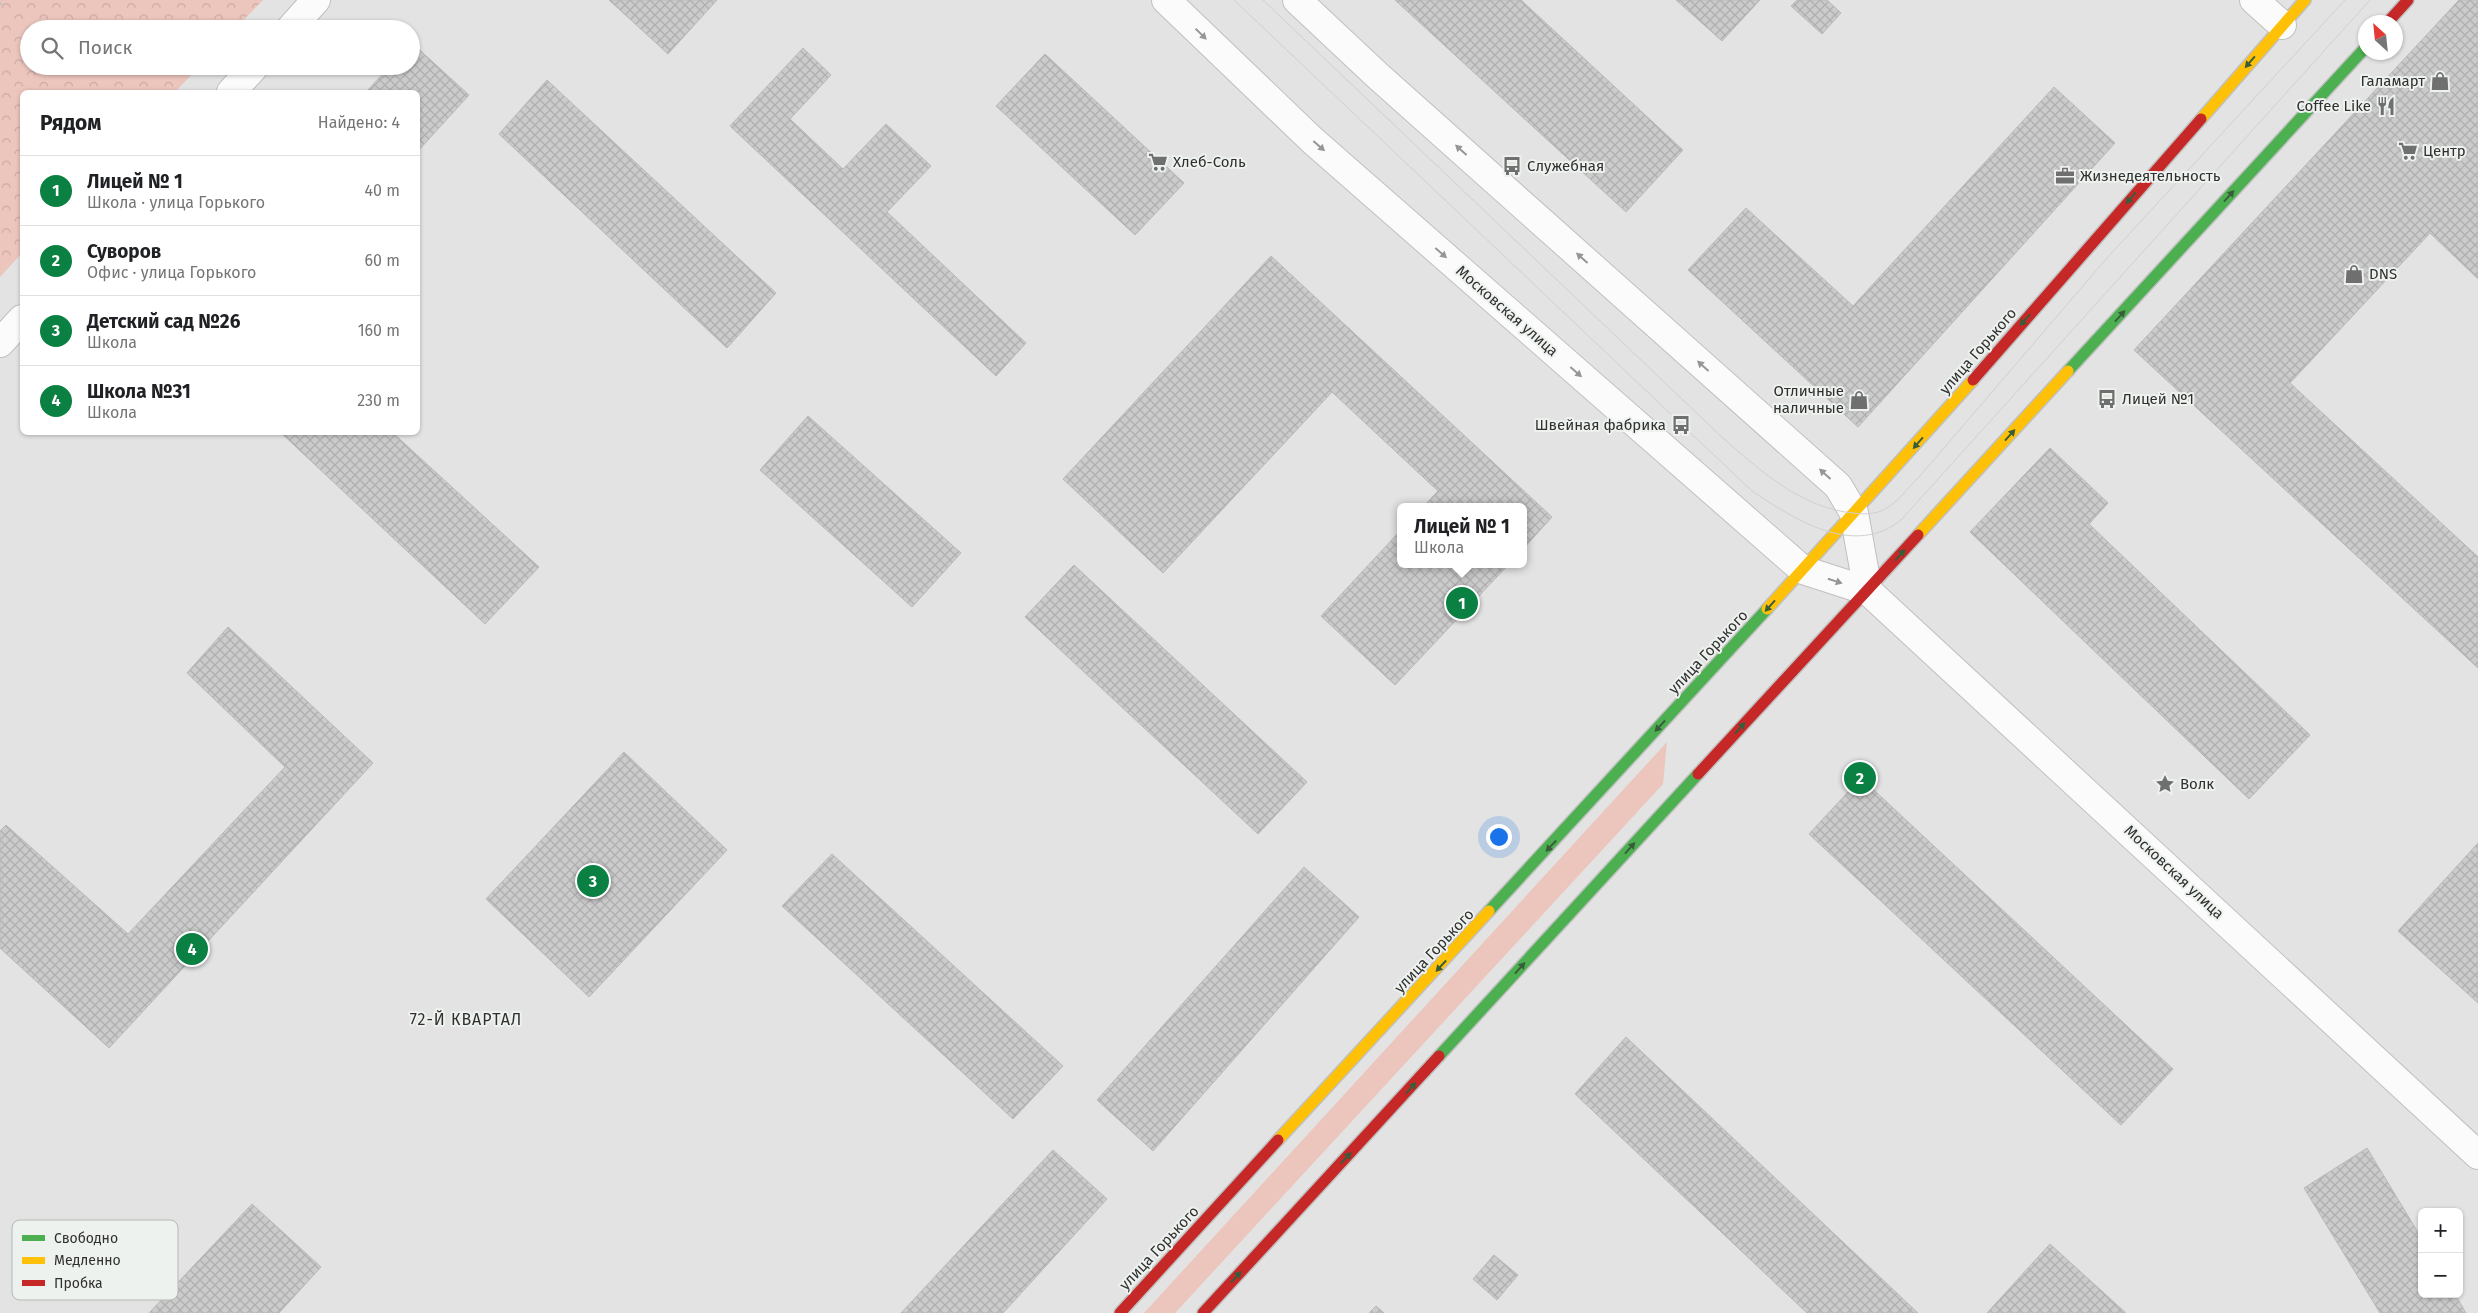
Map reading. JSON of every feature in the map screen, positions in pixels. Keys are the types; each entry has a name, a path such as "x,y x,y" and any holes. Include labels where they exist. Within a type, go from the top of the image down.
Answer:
{"main road":[{"name":"улица Горького","path":"1120,1313 1909,453 2305,0"},
{"path":"2394,15 2408,0"},
{"path":"1203,1313 2358,56"}],"street":[{"path":"298,20 316,0"},
{"name":"Московская улица","path":"1166,0 1320,146 1803,570 1868,591 2478,1155"},
{"path":"1297,0 1378,76 1843,492 1854,513 1868,591"},
{"path":"2254,0 2282,25"},
{"path":"233,90 247,75"},
{"path":"0,343 20,321"}],"path":[{"path":"0,5 2,0"}],"green space":[{"path":"0,0 263,0 244,20 20,20 20,75 191,75 177,90 20,90 20,255 0,277"},
{"path":"1667,742 1663,784 1175,1313 1144,1313"}],"building":[{"path":"609,0 717,0 668,54"},
{"path":"1395,0 1521,0 1683,150 1626,212"},
{"path":"1676,0 1760,0 1722,41"},
{"path":"1797,0 1827,0 1841,13 1822,34 1791,6"},
{"path":"2459,0 2478,0 2478,279 2430,233 2290,383 2478,557 2478,668 2134,350"},
{"path":"803,48 831,75 790,119 843,169 886,124 931,166 887,212 1026,343 996,376 730,126"},
{"path":"420,50 469,95 420,149 420,90 368,90 382,75 420,75"},
{"path":"1045,54 1184,183 1135,235 996,106"},
{"path":"547,80 776,293 727,348 499,134"},
{"path":"2054,87 2115,143 1858,427 1688,270 1746,208 1853,306"},
{"path":"1271,256 1552,517 1527,545 1527,503 1427,503 1438,491 1332,392 1163,573 1063,479"},
{"path":"808,416 961,553 912,607 760,470"},
{"path":"283,435 395,435 539,567 485,624"},
{"path":"2050,448 2108,503 2089,524 2310,735 2249,799 1970,532"},
{"path":"1397,534 1397,568 1505,568 1395,685 1321,616"},
{"path":"1074,565 1307,782 1258,834 1025,617"},
{"path":"228,627 373,763 109,1048 0,948 0,831 6,825 128,934 285,767 187,673"},
{"path":"624,752 727,850 589,997 486,899"},
{"path":"1861,778 2173,1069 2121,1125 1809,834"},
{"path":"2478,843 2478,1003 2398,931"},
{"path":"832,854 1063,1066 1013,1119 782,906"},
{"path":"1304,867 1359,917 1153,1151 1097,1100"},
{"path":"1626,1037 1918,1313 1807,1313 1575,1094"},
{"path":"2367,1148 2418,1232 2418,1298 2457,1298 2466,1313 2380,1313 2304,1188"},
{"path":"1053,1150 1107,1199 1003,1313 901,1313"},
{"path":"252,1204 321,1267 279,1313 149,1313 161,1300 178,1300 178,1282"},
{"path":"2050,1244 2126,1313 1987,1313"},
{"path":"1494,1255 1518,1275 1497,1300 1473,1279"},
{"path":"1376,1306 1384,1313 1369,1313"}],"tram line":[{"path":"1234,0 1752,491 1806,523 1845,535 1865,535 1884,530 1902,519 2370,0"},
{"path":"1263,0 1739,452 1768,476 1800,496 1834,510 1864,514 1876,513 1898,500 2107,258 2345,0"}],"traffic: fast":[{"path":"2068,371 2358,56"},
{"path":"1489,911 1767,609"},
{"path":"1439,1056 1698,774"}],"traffic: slow":[{"path":"2201,119 2305,0"},
{"path":"1918,535 2068,371"},
{"path":"1767,609 1973,380"},
{"path":"1278,1140 1489,911"}],"traffic: jam":[{"path":"2394,15 2408,0"},
{"path":"1973,380 2201,119"},
{"path":"1698,774 1918,535"},
{"path":"1203,1313 1439,1056"},
{"path":"1120,1313 1278,1140"}],"place":[{"name":"Галамарт","path":"2440,81"},
{"name":"Coffee Like","path":"2386,106"},
{"name":"Центр","path":"2408,151"},
{"name":"Хлеб-Соль","path":"1158,162"},
{"name":"Служебная","path":"1512,166"},
{"name":"Жизнедеятельность","path":"2065,176"},
{"name":"DNS","path":"2354,274"},
{"name":"Лицей №1","path":"2107,399"},
{"name":"Отличные наличные","path":"1859,400"},
{"name":"Швейная фабрика","path":"1681,425"},
{"name":"Лицей № 1","path":"1462,603"},
{"name":"Суворов","path":"1860,778"},
{"name":"Волк","path":"2165,784"},
{"name":"Детский сад №26","path":"593,881"},
{"name":"Школа №31","path":"192,949"}],"district":[{"name":"72-Й КВАРТАЛ","path":"466,1019"}]}
